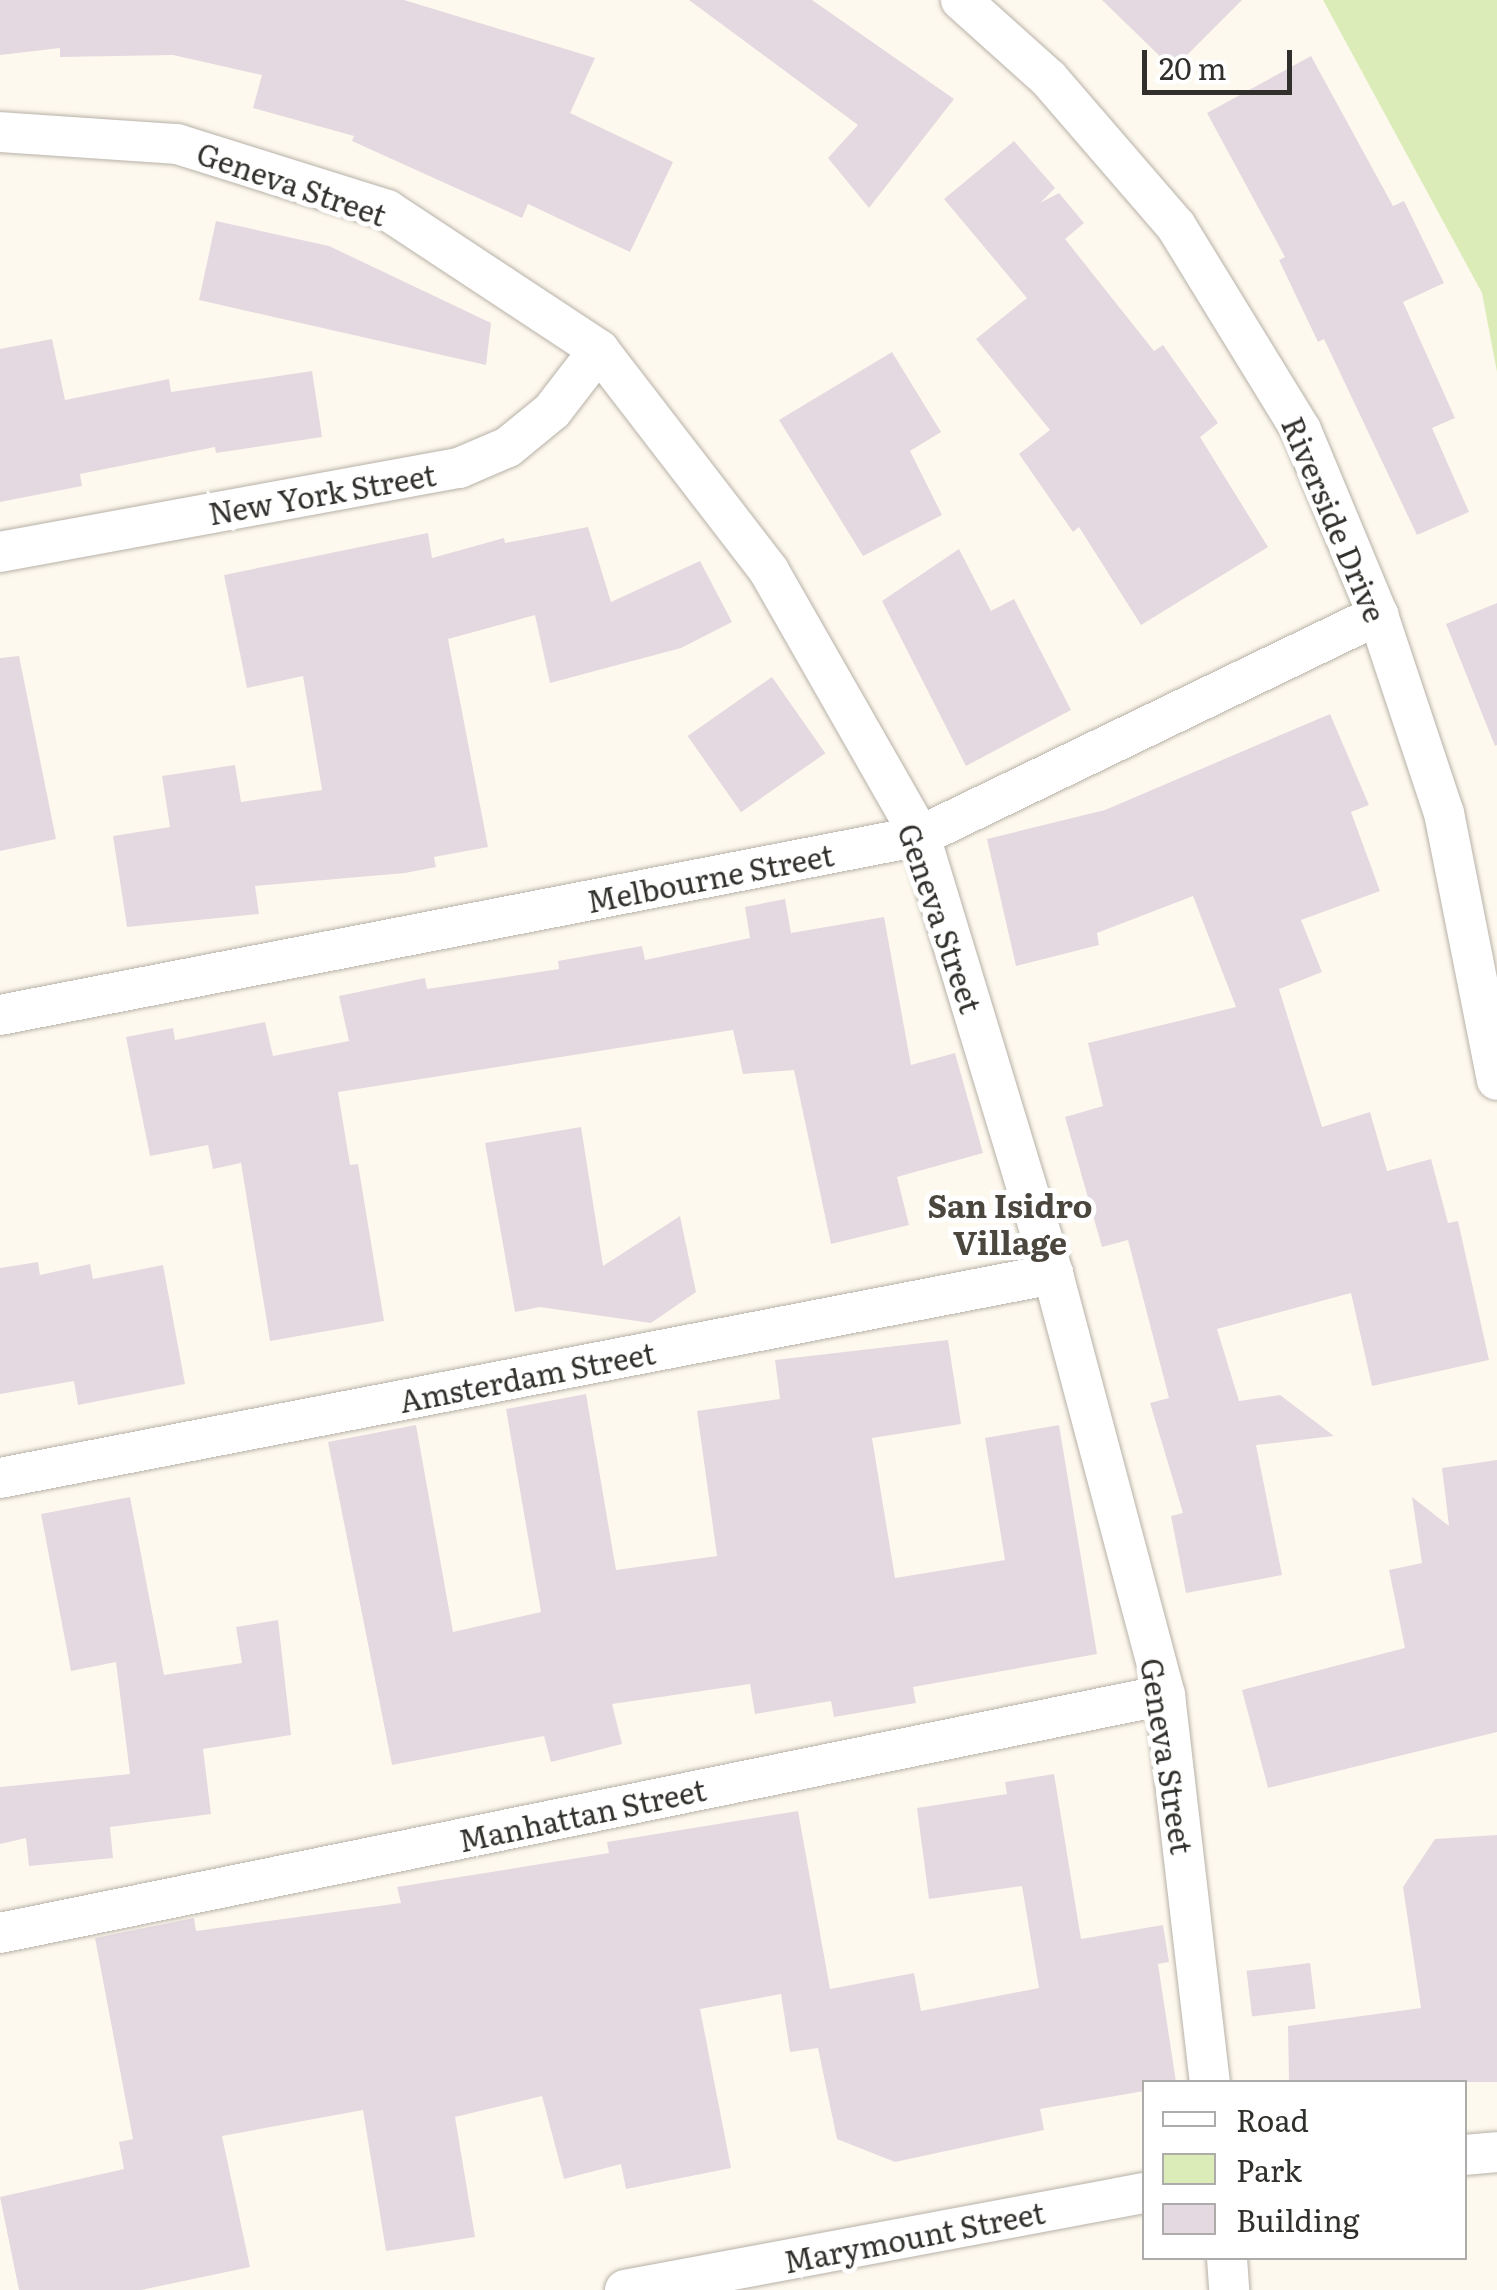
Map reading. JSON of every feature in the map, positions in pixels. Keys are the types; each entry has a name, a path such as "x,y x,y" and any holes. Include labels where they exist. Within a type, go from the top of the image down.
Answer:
{"street":[{"name":"Riverside Drive","path":"961,0 1049,78 1176,226 1300,430 1378,614 1444,813 1497,1080"},
{"name":"Geneva Street","path":"0,132 177,144 387,210 599,350 769,572 920,836 1053,1274 1165,1695 1210,2080"},
{"name":"New York Street","path":"0,552 459,468 508,447 552,411 599,350"},
{"name":"Melbourne Street","path":"0,1015 920,836 1378,614"},
{"name":"Amsterdam Street","path":"0,1478 1053,1274"},
{"name":"Manhattan Street","path":"0,1933 1165,1695"},
{"path":"1467,2155 1497,2152"},
{"name":"Marymount Street","path":"625,2290 1142,2193"},
{"path":"1227,2260 1229,2290"}],"green space":[{"path":"1323,0 1497,0 1497,372 1482,293"}],"building":[{"path":"0,0 404,0 595,58 570,113 673,162 630,252 528,204 522,218 352,141 354,136 253,108 262,75 173,55 60,57 60,48 0,55"},
{"path":"689,0 812,0 954,99 869,208 828,158 858,125"},
{"path":"1102,0 1242,0 1173,69"},
{"path":"1311,56 1393,206 1404,201 1444,283 1403,302 1455,418 1432,428 1469,512 1417,535 1324,339 1318,342 1279,260 1285,257 1207,113"},
{"path":"1014,141 1055,188 1040,203 1059,193 1084,223 1065,239 1154,351 1163,345 1218,423 1200,437 1268,547 1141,625 1079,527 1073,532 1019,454 1050,430 976,339 1027,298 944,199"},
{"path":"216,221 329,246 491,323 486,365 199,300"},
{"path":"52,339 65,400 169,379 171,392 312,371 322,437 216,453 215,447 80,474 82,486 0,502 0,349"},
{"path":"892,352 941,432 910,451 942,515 863,556 779,420"},
{"path":"588,527 611,602 700,561 732,622 681,648 550,683 535,615 448,639 488,847 434,857 436,867 405,873 255,886 259,914 127,927 113,836 170,827 162,776 235,765 241,802 322,790 303,676 247,688 224,575 428,533 432,558 504,538 505,543"},
{"path":"959,549 991,611 1014,599 1071,710 966,766 882,601"},
{"path":"1497,603 1497,745 1495,746 1446,624"},
{"path":"19,656 56,839 0,851 0,658"},
{"path":"772,677 825,753 741,812 688,736"},
{"path":"1330,714 1369,805 1351,812 1380,891 1301,920 1322,972 1279,989 1322,1127 1370,1112 1387,1171 1431,1159 1448,1223 1458,1221 1489,1360 1372,1386 1351,1293 1217,1329 1239,1401 1280,1395 1334,1436 1256,1445 1282,1575 1186,1593 1171,1516 1183,1513 1150,1403 1169,1398 1128,1240 1102,1247 1065,1117 1103,1106 1088,1043 1236,1007 1193,896 1097,933 1099,945 1016,966 987,839 1105,810"},
{"path":"785,899 791,933 884,917 911,1065 955,1053 983,1153 897,1177 909,1225 831,1244 794,1070 743,1074 733,1030 338,1092 350,1165 358,1164 384,1321 270,1341 241,1163 213,1169 208,1145 150,1156 126,1037 173,1028 175,1040 265,1022 273,1056 349,1041 339,996 425,978 427,989 559,969 558,961 642,946 645,960 750,938 745,907"},
{"path":"581,1127 603,1266 680,1216 696,1292 651,1323 540,1307 515,1312 485,1143"},
{"path":"38,1262 40,1275 90,1264 93,1279 163,1265 185,1384 78,1405 74,1381 0,1394 0,1268"},
{"path":"948,1340 961,1424 872,1438 895,1578 1005,1560 985,1438 1059,1425 1097,1654 913,1687 916,1703 834,1717 831,1701 755,1714 750,1684 612,1704 622,1744 551,1762 544,1736 392,1765 328,1442 416,1425 453,1632 541,1612 506,1409 586,1394 616,1570 717,1556 697,1411 780,1399 775,1360"},
{"path":"1497,1460 1497,1732 1268,1788 1242,1690 1405,1648 1389,1570 1422,1563 1412,1497 1449,1526 1442,1468"},
{"path":"130,1497 164,1675 242,1663 236,1627 278,1620 291,1735 203,1749 211,1814 110,1827 113,1858 29,1866 26,1838 0,1844 0,1787 130,1774 116,1662 71,1671 41,1514"},
{"path":"1054,1774 1081,1939 1163,1925 1169,1962 1158,1964 1176,2080 1142,2080 1142,2091 1040,2109 1044,2130 895,2162 837,2139 818,2048 790,2052 781,1994 700,2009 731,2168 626,2189 621,2164 564,2179 542,2096 455,2117 475,2237 386,2251 363,2110 222,2136 250,2267 141,2290 19,2290 0,2197 124,2169 119,2142 133,2139 95,1938 194,1918 196,1931 401,1903 397,1887 609,1853 607,1842 798,1811 830,1989 914,1973 921,2011 1039,1988 1022,1886 929,1899 917,1808 1007,1794 1005,1782"},
{"path":"1497,1835 1497,2082 1289,2080 1288,2026 1421,2008 1403,1887 1435,1839"},
{"path":"1310,1963 1316,2009 1252,2016 1246,1971"}],"district":[{"name":"San Isidro Village","path":"1010,1224"}]}
